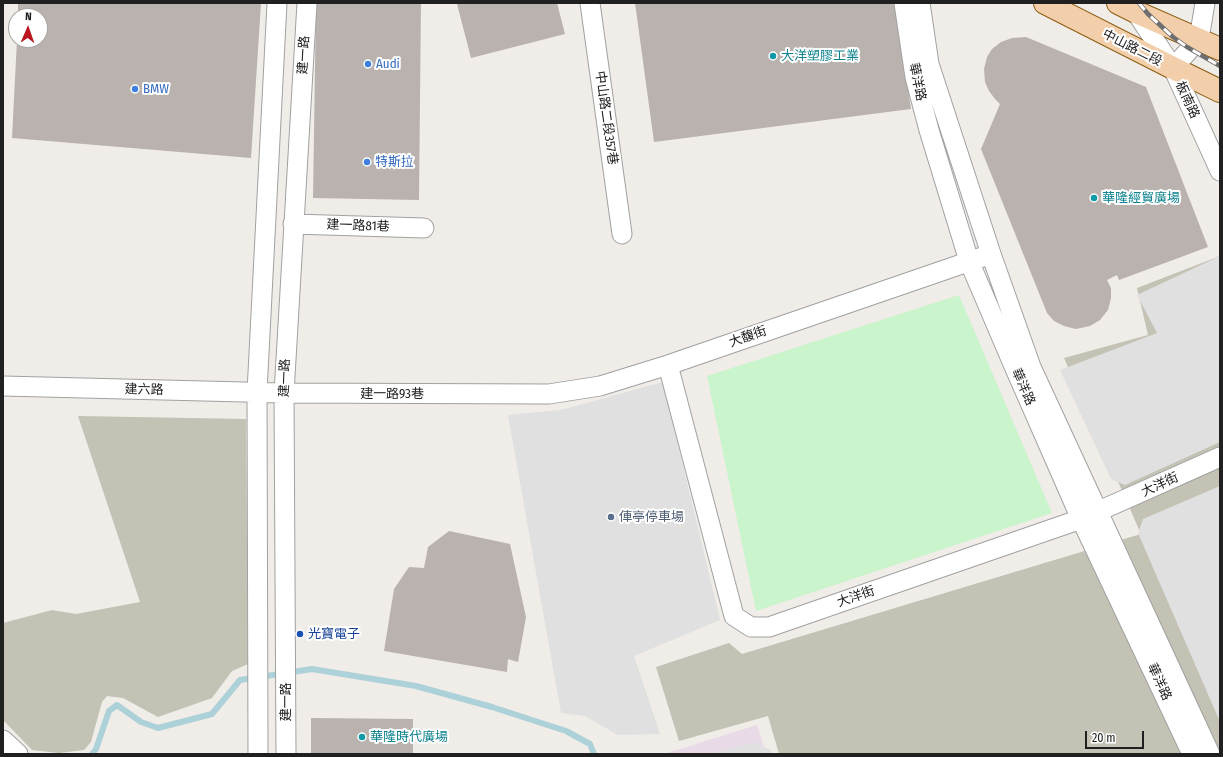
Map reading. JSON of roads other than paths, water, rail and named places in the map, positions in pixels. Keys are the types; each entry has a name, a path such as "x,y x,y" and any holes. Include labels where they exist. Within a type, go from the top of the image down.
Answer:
{"main road":[{"name":"中山路二段","path":"1045,3 1173,68 1220,90"},
{"path":"1129,5 1220,49"}],"street":[{"name":"建一路","path":"258,754 257,392 277,3"},
{"name":"建一路","path":"286,754 284,393 307,3"},
{"name":"中山路二段357巷","path":"590,3 622,234"},
{"name":"華洋路","path":"904,3 915,77 929,130 970,261 1013,364 1210,754"},
{"name":"華洋路","path":"920,3 929,64 991,254 1031,367 1090,516 1192,754"},
{"path":"1173,68 1199,39 1205,3"},
{"name":"板南路","path":"1129,5 1173,68 1220,170"},
{"name":"建一路81巷","path":"293,224 424,228"},
{"name":"大馥街","path":"500,395 548,394 600,386 668,365 991,254"},
{"name":"大洋街","path":"668,365 734,616 751,627 769,627 1090,516 1220,457"},
{"name":"建六路","path":"3,386 284,393"},
{"name":"建一路93巷","path":"284,393 500,395"}],"waterway":[{"path":"92,754 96,749 109,711 117,705 141,722 158,728 212,714 240,680 312,669 416,686 492,707 566,731 590,744 594,754"}],"railway":[{"path":"1139,3 1148,14 1173,37 1220,66"}],"place":[{"name":"大洋塑膠工業","path":"773,56"},
{"name":"Audi","path":"368,64"},
{"name":"BMW","path":"135,89"},
{"name":"特斯拉","path":"367,162"},
{"name":"華隆經貿廣場","path":"1094,198"},
{"name":"俥亭停車場","path":"611,517"},
{"name":"光寶電子","path":"300,634"},
{"name":"華隆時代廣場","path":"362,737"}]}
